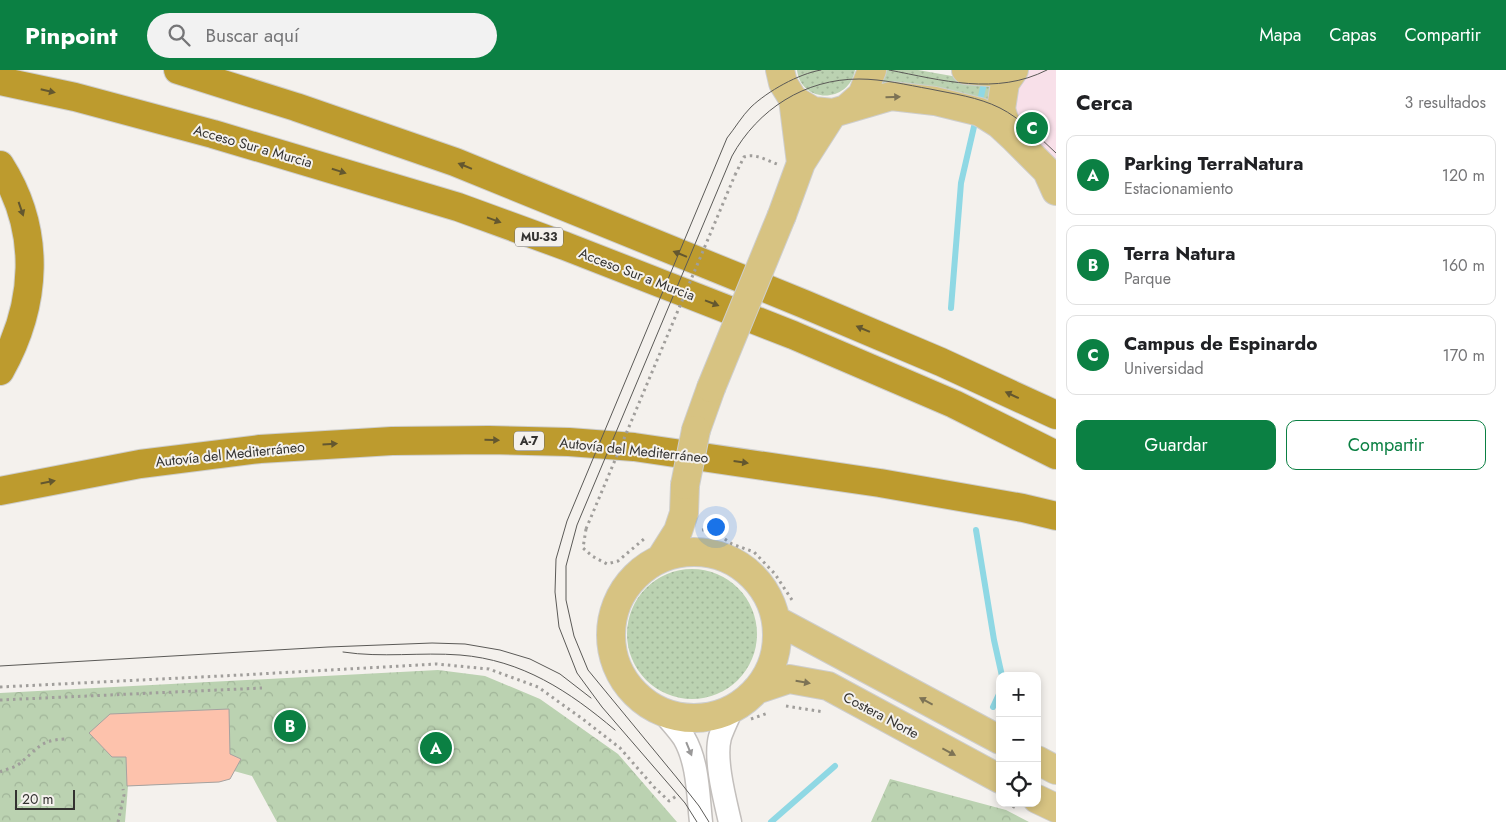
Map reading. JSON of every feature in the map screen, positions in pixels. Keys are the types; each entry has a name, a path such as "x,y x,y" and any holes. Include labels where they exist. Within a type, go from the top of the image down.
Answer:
{"highway":[{"path":"160,70 225,85"},
{"path":"178,70 296,107 464,166 813,308 940,362 1056,415"},
{"name":"Acceso Sur a Murcia","path":"0,81 75,97 213,134 458,207 565,246 793,335 954,404 1056,455"},
{"path":"0,166 9,180 26,224 30,276 21,325 12,350 0,371"},
{"name":"Autovía del Mediterráneo","path":"0,491 140,464 250,450 383,441 489,440 569,442 652,450 880,483 1022,508 1056,516"}],"main road":[{"path":"780,70 783,83 793,100 799,168"},
{"path":"722,556 688,522 685,485 696,430 799,168 839,111 862,95 872,70"},
{"path":"966,70 990,72 1001,70"},
{"path":"1014,70 1005,83 1001,109 1020,144 1045,159 1056,159"},
{"path":"793,100 813,111 839,111 891,96 935,101 980,112 999,124 1047,172 1056,191"},
{"path":"653,548 688,522"},
{"name":"Costera Norte","path":"764,701 777,645 776,620 770,600 758,581 742,566 722,556 702,552 681,552 653,548 638,573 618,600 610,632 616,666 624,681 648,705 664,713 687,718 740,715 745,700 764,701 789,679 828,686 996,777"},
{"path":"776,620 996,738"},
{"path":"1041,762 1056,770"},
{"path":"1041,801 1056,808"}],"street":[{"path":"664,713 683,737 691,752 701,822"},
{"path":"730,822 722,787 719,762 720,739 740,715"}],"path":[{"path":"653,548 607,564 592,556 583,548 586,529 744,157 754,155 799,168"},
{"path":"688,522 710,529 732,544 754,552 775,574 790,598 797,604"},
{"path":"0,687 437,664 489,669 538,687 584,720 620,748 654,787 669,801 678,795 698,791"},
{"path":"0,700 262,688"},
{"path":"778,709 786,706 821,711 834,715 844,695"},
{"path":"740,715 764,701"},
{"path":"0,772 17,765 41,745 51,740 64,739"},
{"path":"118,822 124,795 123,789"}],"shaded area":[{"path":"1014,70 1056,70 1056,191 1027,151 1005,83"}],"green space":[{"path":"797,70 855,70 851,81 844,89 835,94 825,96 807,89 800,81"},
{"path":"882,70 918,70 969,79 1001,78 994,112 879,87"},
{"path":"692,569 705,570 717,574 738,588 752,609 756,621 756,647 752,659 738,680 717,694 705,698 692,699 679,698 667,694 646,680 632,659 628,647 627,634 628,621 632,609 646,588 667,574 679,570"},
{"path":"438,670 485,676 540,699 618,754 677,822 277,822 252,776 234,771 219,782 128,786 125,822 0,822 0,693"},
{"path":"890,779 1006,810 1029,822 871,822"}],"building":[{"path":"229,709 230,754 241,759 230,779 219,782 127,786 126,757 112,757 89,733 110,714"}],"waterway":[{"path":"979,105 985,79"},
{"path":"951,308 961,183 976,118"},
{"path":"976,530 1001,672"},
{"path":"993,707 996,701"},
{"path":"771,822 835,766"}],"tram line":[{"path":"697,822 685,803 602,707 577,673 559,627 555,592 556,559 567,521 727,138 748,111 766,95 793,79 821,70"},
{"path":"889,70 968,84 1008,82 1028,78 1047,70"},
{"path":"709,822 677,778 588,670 574,636 566,600 566,566 577,525 732,156 755,124 785,100 820,84 839,80 859,79 886,81 930,89 966,96 992,104 1022,123 1056,153"},
{"path":"0,666 328,647 432,643 465,644 500,650 530,659 560,674 591,698"},
{"path":"343,652 372,655 460,655 504,663 562,690 615,730"}],"place":[{"name":"Campus de Espinardo","path":"1032,128"},
{"name":"Terra Natura","path":"290,726"},
{"name":"Parking TerraNatura","path":"436,748"}]}
